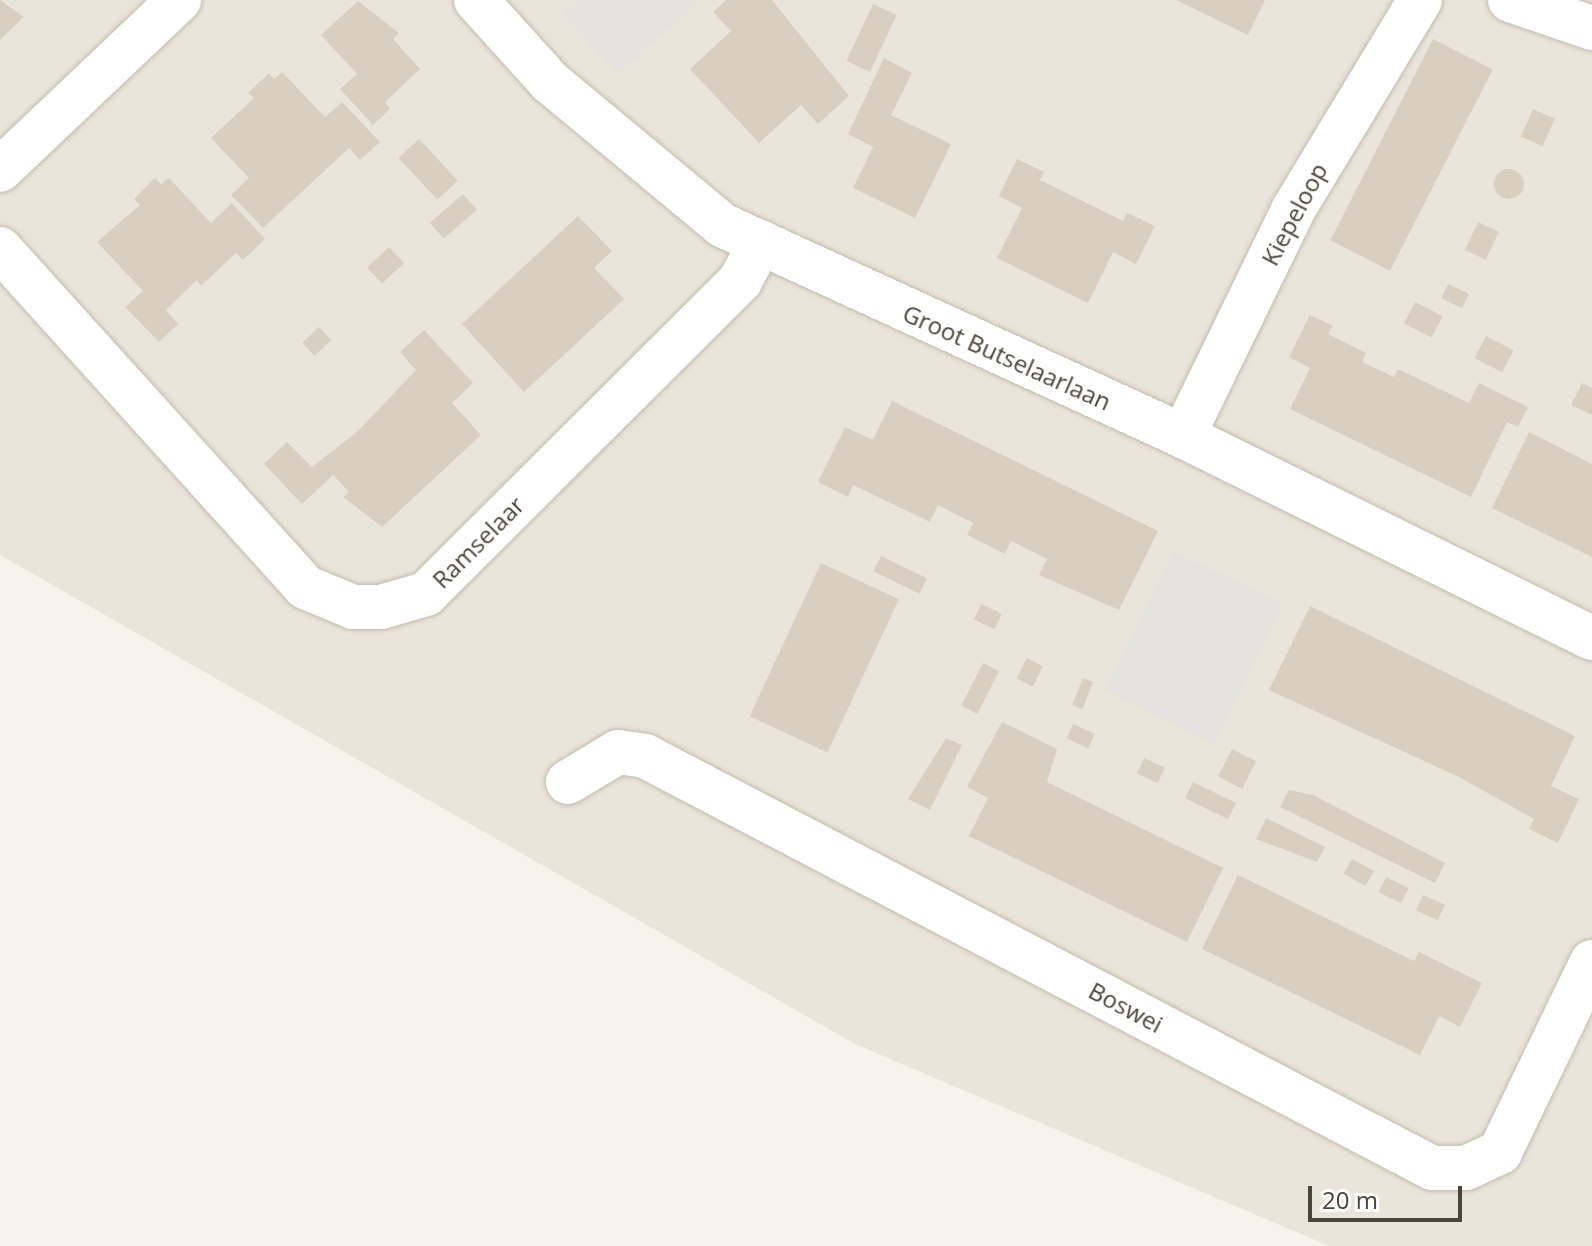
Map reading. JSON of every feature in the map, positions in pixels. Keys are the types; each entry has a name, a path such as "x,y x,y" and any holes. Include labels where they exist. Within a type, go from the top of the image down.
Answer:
{"street":[{"path":"0,170 179,0"},
{"name":"Groot Butselaarlaan","path":"476,0 550,82 722,225 1183,436 1592,638"},
{"name":"Kiepeloop","path":"1183,436 1293,210 1420,0"},
{"path":"1510,0 1592,28"},
{"name":"Ramselaar","path":"0,249 305,587 353,607 381,607 426,594 740,281 761,242"},
{"name":"Boswei","path":"568,782 618,752 645,756 1432,1168 1466,1168 1500,1152 1592,962"}],"shaded area":[{"path":"0,0 1592,0 1592,1246 1329,1246 855,1044 0,555"},
{"path":"578,0 700,0 618,75 562,15"},
{"path":"1173,551 1283,604 1214,745 1105,691"}],"building":[{"path":"0,0 24,17 0,40"},
{"path":"726,0 772,0 849,96 818,124 801,105 759,143 690,69 731,31 713,12"},
{"path":"1176,0 1265,0 1248,35"},
{"path":"358,1 399,33 393,39 420,69 385,102 390,109 373,125 340,89 357,74 321,35"},
{"path":"873,4 897,15 870,72 846,61"},
{"path":"1433,39 1493,69 1390,271 1330,240"},
{"path":"884,58 912,73 891,115 951,144 915,218 853,188 873,147 848,134"},
{"path":"282,72 325,117 342,102 380,142 360,160 349,148 263,228 231,195 249,178 211,138 254,98 248,93 269,73 274,79"},
{"path":"1533,109 1555,119 1543,146 1521,136"},
{"path":"419,139 458,181 437,200 399,158"},
{"path":"1017,159 1044,172 1040,180 1123,221 1127,213 1155,226 1136,264 1113,252 1088,303 997,258 1022,208 999,196"},
{"path":"1509,169 1520,173 1524,184 1520,195 1509,199 1498,195 1494,184 1498,173"},
{"path":"155,178 161,184 169,178 211,223 232,203 265,239 243,260 236,253 201,286 197,280 166,310 178,324 159,342 125,307 143,291 97,242 140,205 134,199"},
{"path":"463,194 477,210 444,239 430,223"},
{"path":"578,216 612,251 594,268 624,299 524,392 462,324"},
{"path":"1478,222 1499,232 1486,260 1465,250"},
{"path":"389,247 404,263 382,284 367,267"},
{"path":"1448,284 1469,294 1462,308 1441,299"},
{"path":"1415,302 1443,316 1432,337 1404,323"},
{"path":"1310,315 1333,326 1328,334 1366,353 1362,362 1394,377 1398,369 1469,403 1479,383 1528,407 1518,427 1507,422 1471,497 1290,409 1310,368 1289,357"},
{"path":"319,327 331,340 314,356 302,343"},
{"path":"424,330 473,383 452,403 481,435 382,527 343,497 349,492 333,475 302,504 264,464 287,442 312,467 358,431 416,370 400,352"},
{"path":"1486,336 1514,350 1502,372 1475,358"},
{"path":"1582,383 1592,388 1592,415 1571,405"},
{"path":"892,401 1158,531 1119,610 1039,575 1047,559 1011,541 1005,554 967,535 973,523 938,505 930,522 853,485 848,497 818,482 845,427 873,440"},
{"path":"1529,432 1592,464 1592,557 1492,508"},
{"path":"881,556 927,578 919,594 874,571"},
{"path":"821,563 899,599 828,753 750,716"},
{"path":"981,604 1002,614 995,629 974,619"},
{"path":"1310,606 1575,736 1551,786 1579,799 1558,843 1529,829 1534,819 1459,777 1269,690"},
{"path":"1027,658 1043,666 1033,687 1017,678"},
{"path":"983,663 999,671 977,714 961,706"},
{"path":"1083,678 1093,682 1082,709 1072,705"},
{"path":"1002,722 1057,749 1047,782 1223,868 1187,942 969,836 988,798 967,787"},
{"path":"1073,724 1095,734 1088,748 1066,739"},
{"path":"946,738 962,745 930,810 908,799"},
{"path":"1232,749 1256,761 1242,789 1218,777"},
{"path":"1144,758 1165,768 1158,783 1137,773"},
{"path":"1193,782 1236,803 1228,819 1185,798"},
{"path":"1289,790 1313,795 1445,863 1435,883 1280,807"},
{"path":"1266,818 1325,847 1317,862 1256,839"},
{"path":"1352,859 1374,871 1366,886 1344,874"},
{"path":"1238,875 1414,961 1419,952 1482,983 1460,1027 1439,1016 1420,1055 1202,949"},
{"path":"1386,877 1408,888 1401,903 1379,892"},
{"path":"1423,895 1445,905 1438,920 1416,911"}]}
